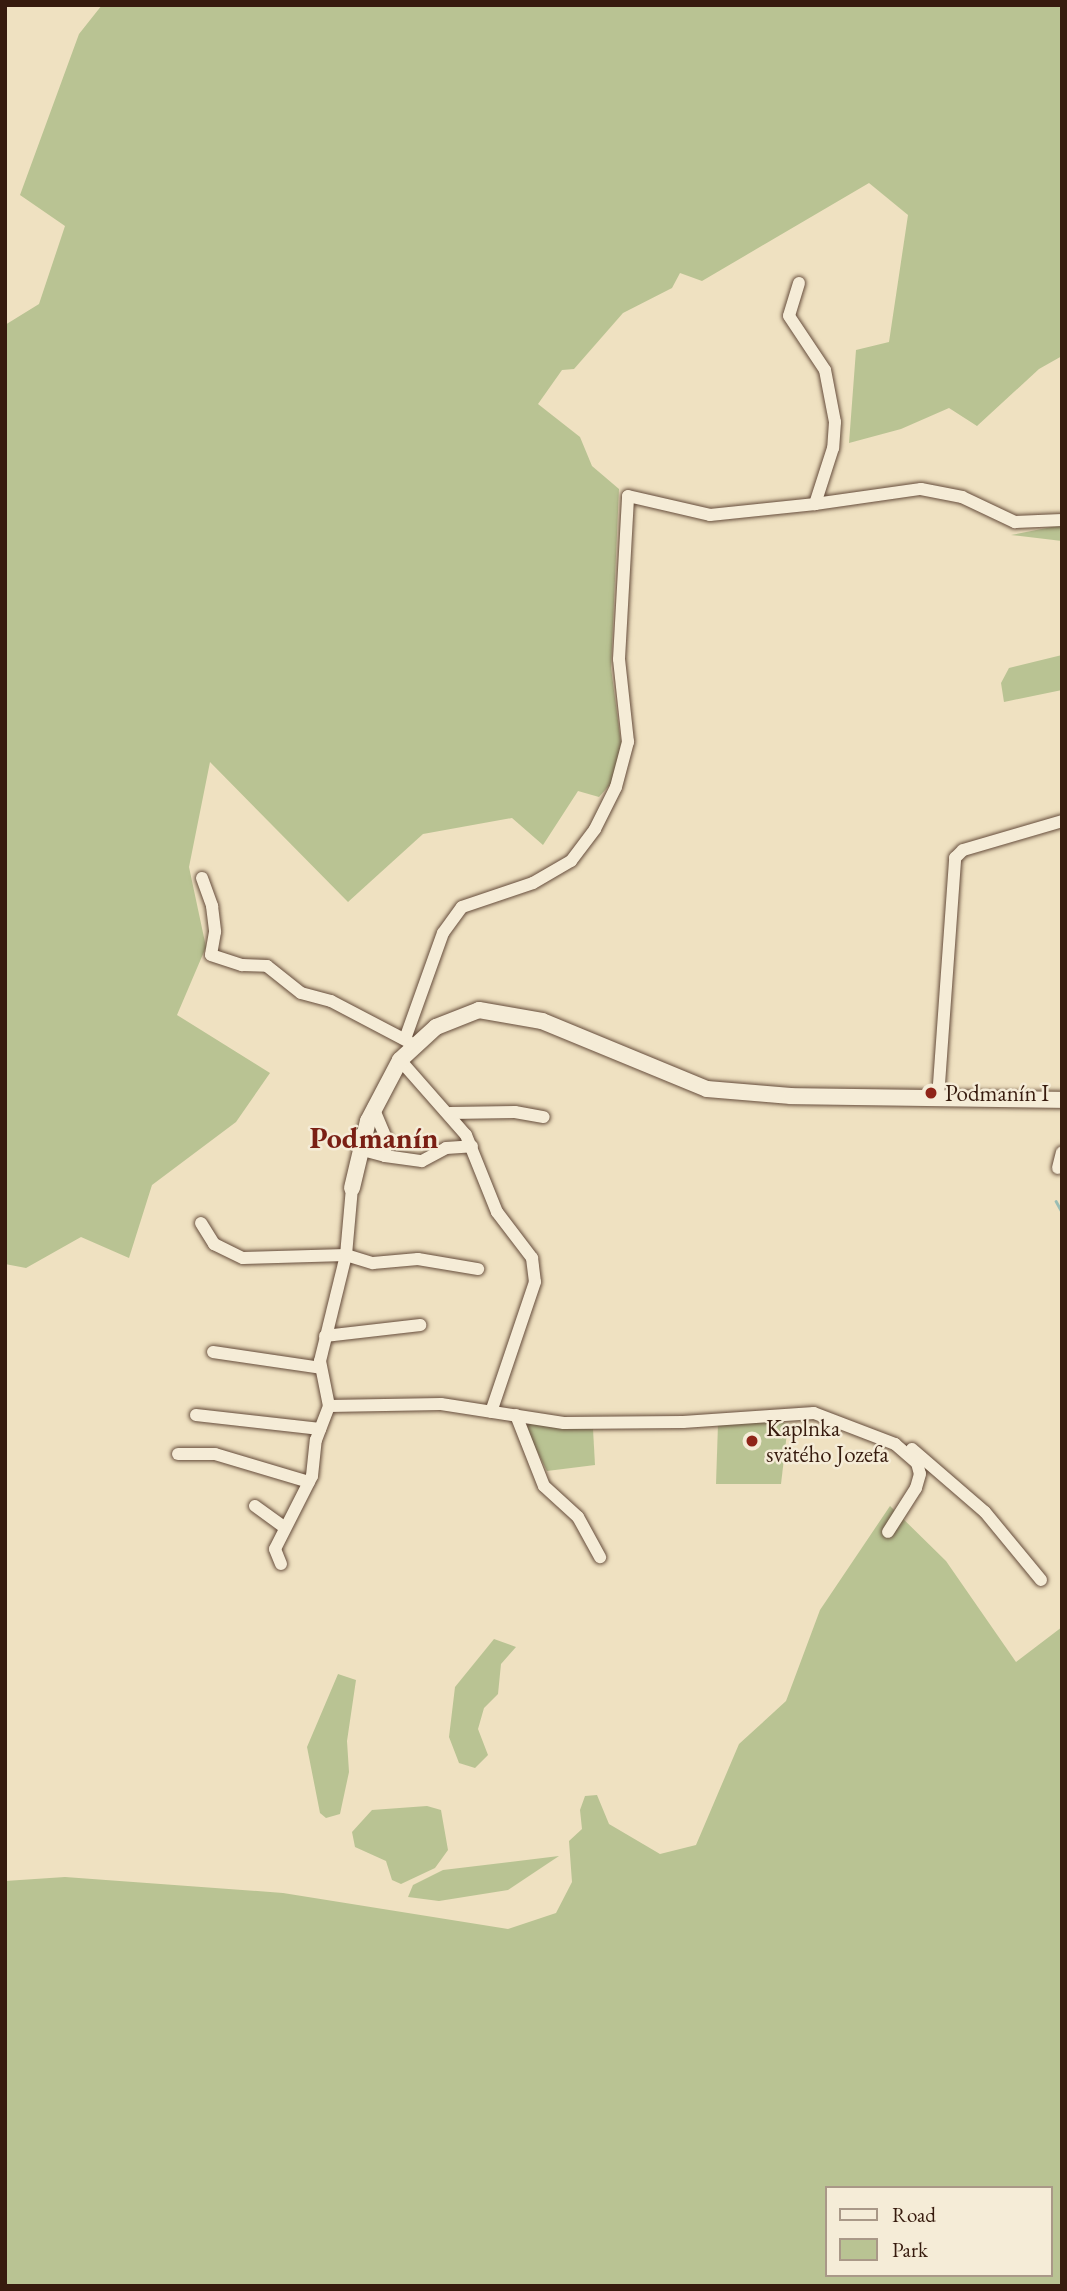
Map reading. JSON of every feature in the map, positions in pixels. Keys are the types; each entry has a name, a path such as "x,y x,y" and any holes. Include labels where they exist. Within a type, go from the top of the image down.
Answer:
{"street":[{"path":"799,283 789,316 825,370 835,422 833,448 815,504"},
{"path":"281,1564 275,1555 284,1527 309,1482 320,1429 329,1406 321,1368 325,1336 346,1255 352,1188 359,1149 373,1108 408,1042 443,933 462,907 533,883 571,861 595,829 616,787 628,742 619,659 628,496 710,515 921,489 962,497 1015,522 1062,520"},
{"path":"938,1098 956,858 963,850 1062,821"},
{"path":"202,878 212,906 215,932 211,955 242,965 267,965 301,993 331,1001 408,1042"},
{"path":"408,1042 458,1016 500,1011 542,1021 707,1089 1062,1100"},
{"path":"400,1060 450,1113 472,1146 497,1212 532,1258 534,1282 491,1412"},
{"path":"373,1108 386,1138 386,1156"},
{"path":"450,1113 515,1112 544,1117"},
{"path":"359,1149 422,1161 446,1147 472,1146"},
{"path":"1058,1168 1062,1152"},
{"path":"201,1223 214,1244 243,1258 346,1255 373,1263 418,1259 478,1269"},
{"path":"325,1336 420,1325"},
{"path":"213,1352 321,1368"},
{"path":"329,1406 441,1404 564,1423 670,1422 814,1413 911,1448 945,1473 985,1512 1041,1580"},
{"path":"196,1415 320,1429"},
{"path":"516,1415 544,1486 578,1517 600,1557"},
{"path":"888,1532 920,1474 917,1463 895,1444"},
{"path":"178,1454 215,1454 309,1482"},
{"path":"255,1506 284,1527"}],"green space":[{"path":"102,5 1062,5 1062,356 1039,369 977,426 949,408 901,429 849,443 856,350 889,342 908,215 869,183 702,281 680,273 672,288 623,313 574,369 562,370 538,404 580,437 592,466 619,489 611,668 621,743 614,780 599,797 578,791 543,845 512,818 423,834 348,902 210,762 189,867 206,947 177,1015 270,1073 236,1122 152,1185 129,1258 81,1237 26,1268 5,1264 5,325 39,304 65,226 20,195 79,34"},
{"path":"1062,526 1062,541 1011,535"},
{"path":"1062,655 1062,690 1004,702 1001,683 1009,668"},
{"path":"778,1421 788,1424 781,1484 716,1484 718,1424"},
{"path":"528,1423 593,1429 595,1465 547,1471 527,1431"},
{"path":"890,1506 946,1561 1016,1662 1062,1627 1062,2286 5,2286 5,1881 65,1877 283,1893 508,1929 556,1913 572,1882 569,1841 582,1829 580,1810 585,1796 597,1795 609,1824 660,1854 696,1845 739,1744 786,1701 820,1610"},
{"path":"494,1639 516,1647 501,1664 498,1694 484,1708 478,1729 488,1755 475,1768 459,1763 449,1737 455,1687"},
{"path":"338,1674 356,1680 347,1741 349,1772 340,1814 326,1818 320,1813 307,1747"},
{"path":"427,1806 441,1810 448,1850 435,1868 401,1884 392,1880 386,1861 355,1847 352,1832 372,1810"},
{"path":"559,1856 508,1890 439,1901 408,1897 413,1885 443,1870"}],"waterway":[{"path":"1056,1201 1062,1212"}],"place":[{"name":"Podmanín I","path":"931,1093"},
{"name":"Kaplnka svätého Jozefa","path":"752,1441"}],"district":[{"name":"Podmanín","path":"374,1138"}]}
